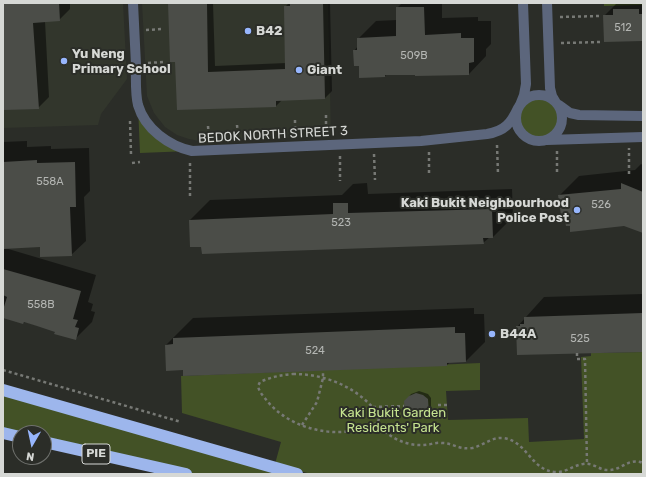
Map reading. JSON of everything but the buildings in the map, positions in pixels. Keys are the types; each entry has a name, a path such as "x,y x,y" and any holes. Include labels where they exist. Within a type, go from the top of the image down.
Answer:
{"highway":[{"path":"3,390 297,474"},
{"name":"PIE","path":"52,444 186,474"}],"street":[{"name":"BEDOK NORTH STREET 3","path":"133,3 138,104 145,119 156,133 170,143 186,150 192,151 421,141 487,134 497,132 507,126 514,118 519,107"},
{"path":"522,3 526,84 516,119 520,130 528,138 540,140 643,137"},
{"path":"540,140 553,136 560,127 562,119 562,113 551,94 550,88 547,3"},
{"path":"519,107 526,98 536,95 549,97 570,113 579,115 643,116"}],"path":[{"path":"564,16 601,16"},
{"path":"149,30 163,29"},
{"path":"565,43 602,42"},
{"path":"150,62 163,62"},
{"path":"326,115 326,129"},
{"path":"295,119 295,128"},
{"path":"237,125 237,133"},
{"path":"208,126 208,134"},
{"path":"497,150 498,174"},
{"path":"429,152 429,175"},
{"path":"374,153 375,180"},
{"path":"557,158 557,172"},
{"path":"190,160 190,196"},
{"path":"629,160 629,174"},
{"path":"132,162 140,162"},
{"path":"340,162 340,181"},
{"path":"577,353 577,359 585,359 584,401 587,464"},
{"path":"3,370 181,422"},
{"path":"302,425 317,402 323,378 323,371"},
{"path":"287,374 300,374 323,378 336,382 354,391 373,407 379,416 379,420 376,423 364,428 344,432 319,430 288,419 272,406 258,389 258,385 260,382 268,378 287,374"},
{"path":"438,406 447,405"},
{"path":"373,407 404,406"},
{"path":"376,423 386,433 394,438 416,445 442,443 460,448 470,448 492,439 501,438 509,440 521,446 539,466 553,472 566,471 579,465 587,464 604,470 611,470 629,462 636,461 643,463"}],"shaded area":[{"name":"Yu Neng Primary School","path":"3,3 123,3 127,79 101,114 98,125 3,128"},
{"path":"142,3 328,3 331,136 199,141 177,135 165,127 154,113 147,96"}],"green space":[{"path":"604,3 643,3 643,5 604,6"},
{"path":"536,95 542,95 549,98 555,103 562,113 562,123 557,132 549,138 539,140 529,139 521,132 516,119 526,99"},
{"path":"138,106 145,120 190,151 140,153"},
{"name":"Kaki Bukit Garden Residents' Park","path":"643,352 643,474 311,474 275,464 281,442 182,413 181,376 480,363 480,390 446,391 448,420 528,418 529,442 584,439 581,357 591,356 591,353"},
{"path":"3,390 296,474 187,474 52,444 52,425 12,425 12,433 3,433"}],"place":[{"name":"B42","path":"248,31"},
{"name":"Yu Neng Primary School","path":"64,61"},
{"name":"Giant","path":"299,70"},
{"name":"Kaki Bukit Neighbourhood Police Post","path":"577,210"},
{"name":"B44A","path":"492,334"}]}
